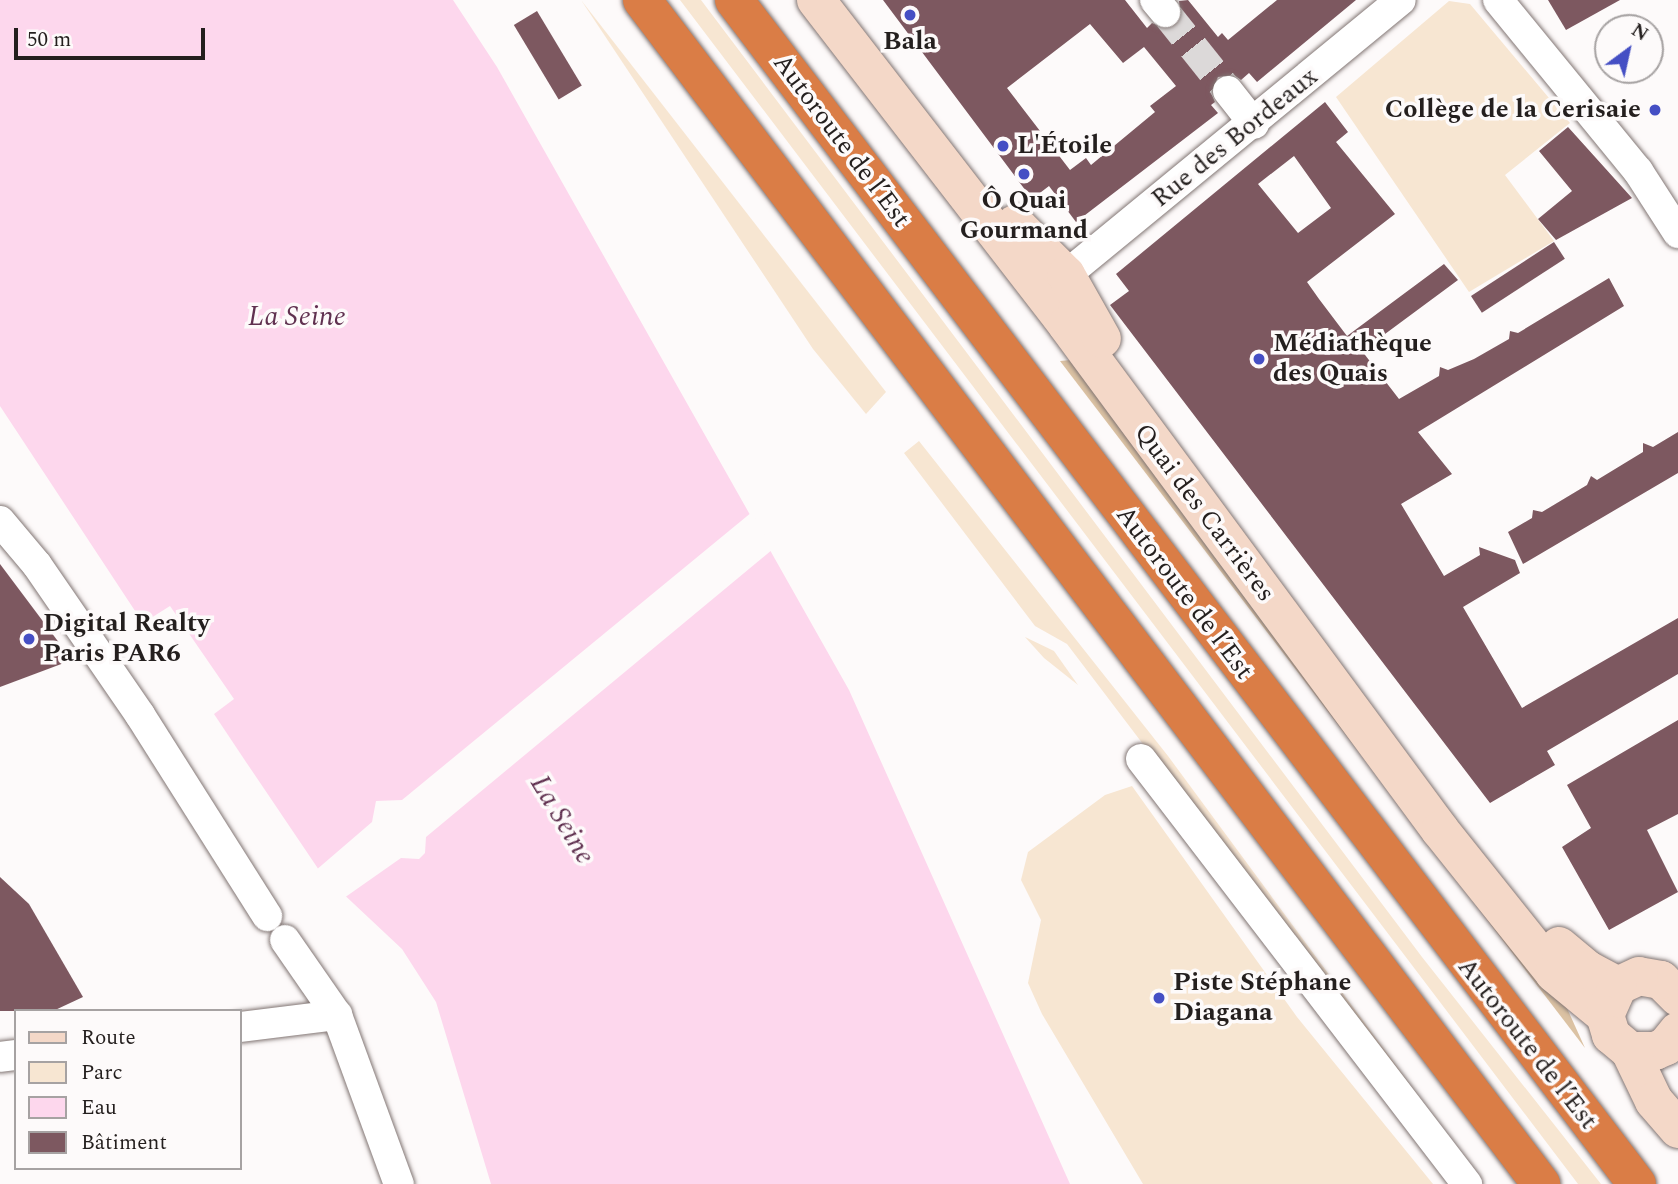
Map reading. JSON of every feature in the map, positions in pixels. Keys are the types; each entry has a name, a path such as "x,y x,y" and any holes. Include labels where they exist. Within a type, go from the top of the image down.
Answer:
{"highway":[{"path":"642,0 1541,1184"},
{"name":"Autoroute de l’Est","path":"734,0 1637,1184"}],"main road":[{"name":"Quai des Carrières","path":"816,0 1100,336 1174,443 1552,941 1588,971 1611,1000"},
{"name":"Quai des Carrières","path":"833,0 1026,237 1057,284"},
{"path":"1678,997 1661,980 1639,976 1611,1000 1611,1035 1663,1050 1654,1101 1678,1129"}],"street":[{"name":"Rue des Bordeaux","path":"1057,284 1401,0"},
{"path":"1497,0 1669,196 1678,233"},
{"path":"1228,90 1254,124"},
{"path":"0,521 37,565 140,715 267,916"},
{"path":"1141,759 1466,1184"},
{"path":"285,940 337,1015 399,1184"},
{"path":"242,1027 337,1015"}],"green space":[{"path":"581,0 886,392 866,414 813,349"},
{"path":"680,0 701,0 1422,957 1601,1184 1578,1184"},
{"path":"1449,1 1470,4 1570,123 1505,175 1554,241 1469,292 1336,97"},
{"path":"919,441 1168,756 1465,1159 1388,1067 1067,644 1035,626 904,453"},
{"path":"1025,637 1054,651 1078,685 1044,658"},
{"name":"Piste Stéphane Diagana","path":"1132,786 1297,1017 1433,1184 1143,1184 1042,1014 1028,983 1041,920 1021,880 1028,852 1105,795"}],"shaded area":[{"path":"1071,360 1547,964 1585,1048 1060,361"}],"water":[{"name":"La Seine","path":"0,0 453,0 497,67 849,690 1070,1184 491,1184 436,1002 402,949 321,873 246,762 214,714 234,699 170,606 143,623 0,406"}],"pier":[{"path":"752,512 773,549 426,837 425,853 419,859 401,858 344,898 318,875 315,871 372,822 376,801 402,800"}],"building":[{"path":"883,0 1125,0 1147,28 1152,23 1167,29 1181,19 1179,1 1188,0 1218,37 1222,33 1228,40 1277,0 1356,0 1257,82 1249,73 1241,80 1234,75 1218,77 1211,93 1215,102 1211,105 1218,113 1076,222 1049,186 1032,199","holes":["1090,24 1123,63 1144,47 1176,86 1150,106 1155,112 1091,165 1086,158 1070,170 1007,88"]},
{"path":"1548,0 1620,0 1594,14 1566,30"},
{"path":"537,11 582,86 559,99 514,25"},
{"path":"1325,102 1348,132 1336,142 1395,214 1307,282 1319,299 1347,336 1444,264 1458,280 1362,351 1399,399 1439,376 1440,367 1448,370 1474,359 1509,339 1510,331 1518,333 1609,278 1624,306 1418,432 1452,474 1401,504 1444,576 1480,555 1479,547 1515,560 1520,573 1463,607 1522,708 1678,618 1678,674 1547,751 1555,765 1490,803 1110,305 1129,291 1116,274","holes":["1294,156 1331,208 1298,233 1258,184"]},
{"path":"1568,127 1632,198 1556,240 1538,219 1572,191 1539,151"},
{"path":"1554,242 1565,259 1482,313 1471,296"},
{"path":"1678,432 1678,473 1523,564 1508,532 1532,518 1533,510 1542,512 1587,485 1591,476 1597,480 1643,452 1643,443 1653,447"},
{"name":"Digital Realty Paris PAR6","path":"0,564 72,660 0,687"},
{"path":"1678,720 1678,814 1647,830 1678,892 1609,930 1562,847 1591,828 1567,785"},
{"path":"0,877 29,904 83,997 57,1009 0,1011"}],"tunnel":[{"path":"1165,12 1228,91"}],"place":[{"name":"Bala","path":"910,15"},
{"name":"Collège de la Cerisaie","path":"1655,110"},
{"name":"L'Étoile","path":"1003,146"},
{"name":"Ô Quai Gourmand","path":"1024,174"},
{"name":"Médiathèque des Quais","path":"1259,359"},
{"name":"Digital Realty Paris PAR6","path":"29,639"},
{"name":"Piste Stéphane Diagana","path":"1159,998"}]}
